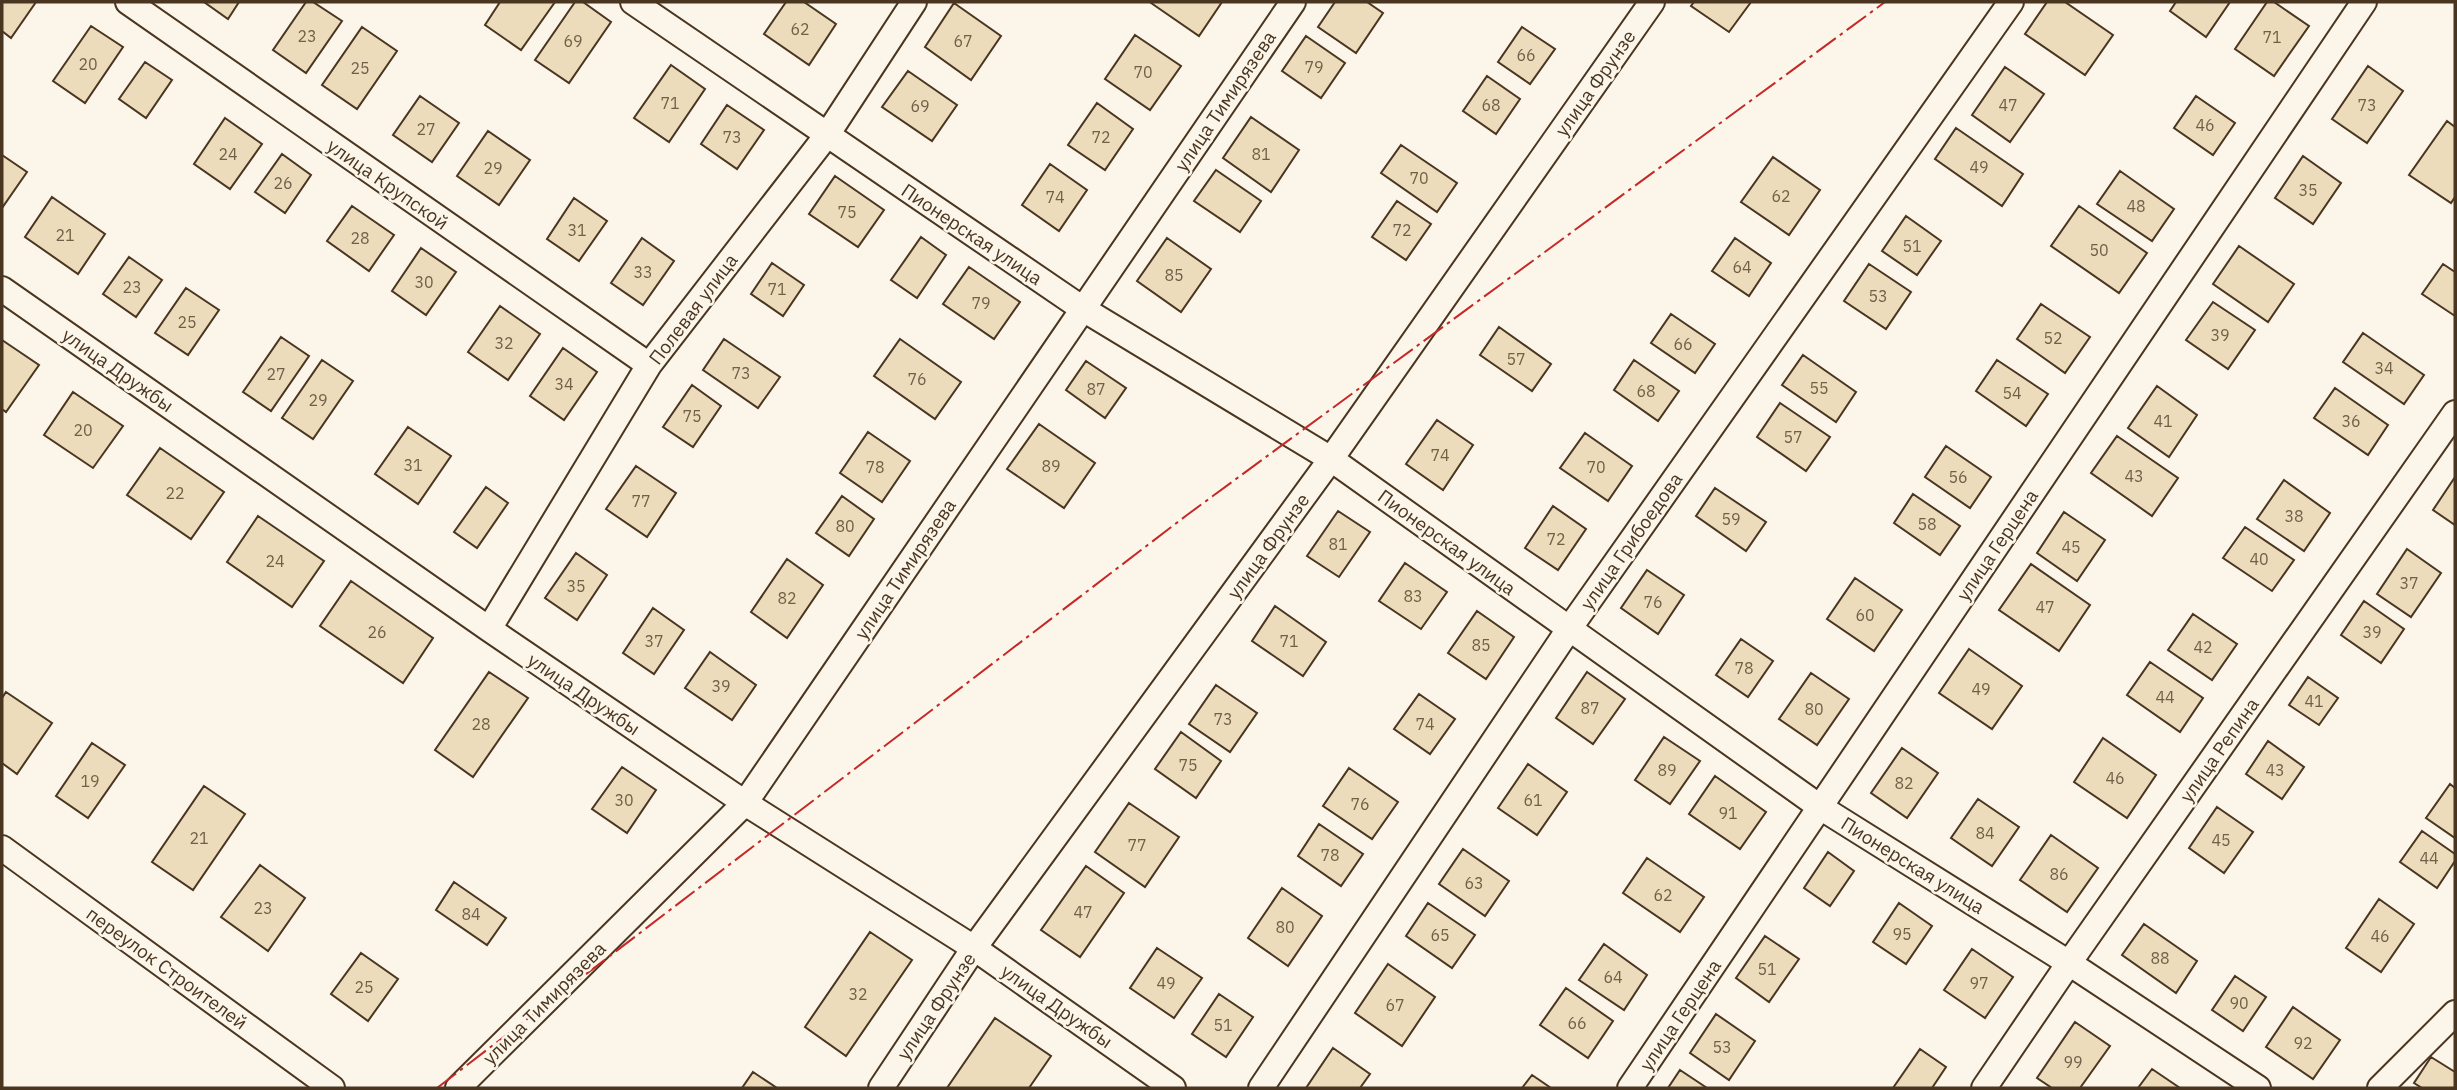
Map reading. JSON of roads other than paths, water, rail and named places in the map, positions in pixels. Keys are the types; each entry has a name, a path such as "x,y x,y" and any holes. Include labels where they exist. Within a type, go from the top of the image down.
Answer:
{"street":[{"name":"улица Крупской","path":"128,2 649,365"},
{"name":"Пионерская улица","path":"633,2 1083,309 1331,459 1820,807 2069,963 2258,1088"},
{"name":"Полевая улица","path":"489,629 649,365 827,135 914,2"},
{"name":"улица Тимирязева","path":"458,1088 745,803 1293,2"},
{"name":"улица Фрунзе","path":"881,1088 974,948 1331,459 1652,2"},
{"name":"улица Грибоедова","path":"1261,1088 1569,629 2011,2"},
{"name":"улица Герцена","path":"1630,1088 2364,2"},
{"name":"улица Дружбы","path":"2,289 489,629 745,803 974,948 1172,1088"},
{"name":"улица Репина","path":"1984,1088 2455,413"},
{"name":"переулок Строителей","path":"2,849 332,1088"},
{"path":"2380,1088 2455,1013"}]}
